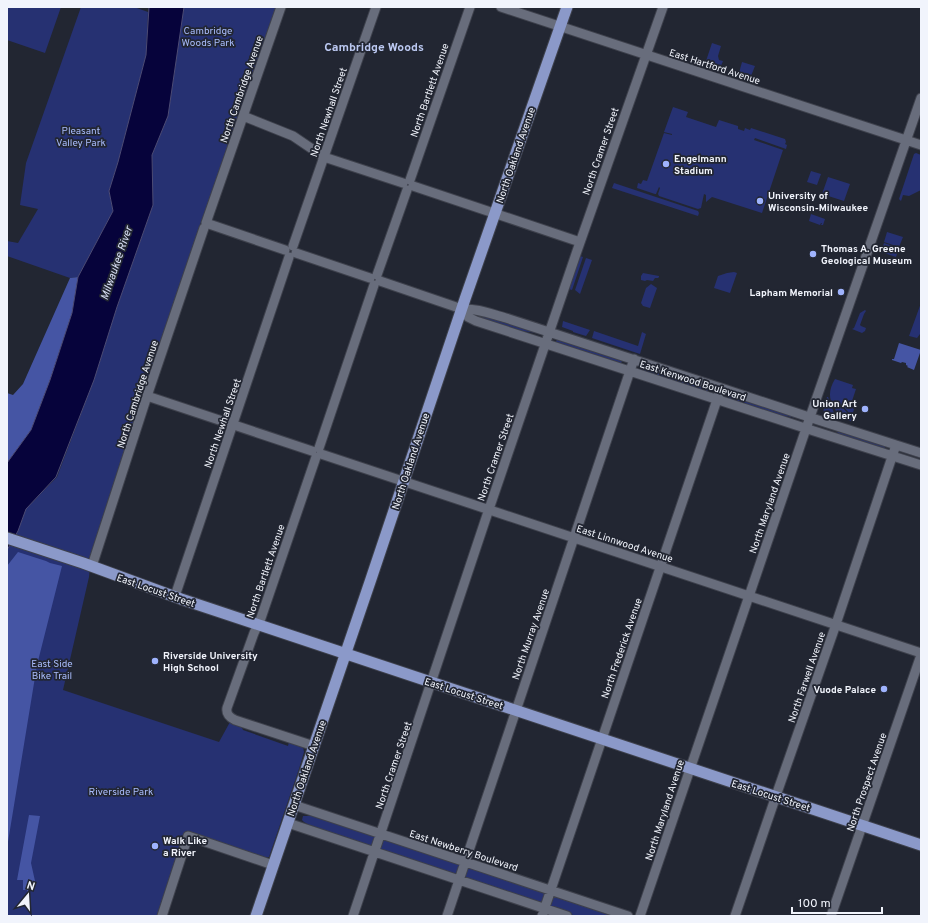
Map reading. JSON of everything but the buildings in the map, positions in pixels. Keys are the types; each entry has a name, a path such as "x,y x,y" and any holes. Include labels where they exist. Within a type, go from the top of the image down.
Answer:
{"main road":[{"name":"North Oakland Avenue","path":"256,916 462,309 567,7"},
{"name":"East Locust Street","path":"7,538 258,624 921,845"}],"street":[{"name":"North Cambridge Avenue","path":"87,565 281,7"},
{"name":"North Newhall Street","path":"175,596 291,251 376,7"},
{"name":"North Bartlett Avenue","path":"314,746 230,718 227,708 254,633 261,618 375,280 470,7"},
{"name":"East Hartford Avenue","path":"501,7 921,145"},
{"name":"North Cramer Street","path":"353,916 580,242 663,7"},
{"name":"North Maryland Avenue","path":"640,916 810,417 921,98"},
{"path":"243,116 293,136 324,156 580,242"},
{"name":"East Kenwood Boulevard","path":"205,226 291,251 462,309 478,310 550,332 921,453"},
{"name":"East Kenwood Boulevard","path":"462,309 468,317 476,321 921,465"},
{"name":"North Murray Avenue","path":"447,916 634,359"},
{"name":"North Frederick Avenue","path":"543,912 721,388"},
{"name":"East Linnwood Avenue","path":"147,396 749,595 921,654"},
{"name":"North Farwell Avenue","path":"735,916 896,445"},
{"name":"North Prospect Avenue","path":"831,916 921,654"},
{"name":"East Newberry Boulevard","path":"294,805 628,916"},
{"path":"288,823 459,880 543,912 567,916"},
{"path":"162,916 188,836 274,865"}],"green space":[{"path":"7,7 61,7 45,53 7,40"},
{"name":"Pleasant Valley Park","path":"81,7 134,7 148,12 146,55 109,191 113,211 78,277 70,278 7,256 7,241 18,243 38,209 20,205 26,163"},
{"path":"184,7 277,7 204,218 201,222 91,556 89,577 63,690 219,742 230,722 241,726 243,730 288,746 289,742 303,747 304,752 269,857 184,835 157,916 7,916 7,550 18,531 26,509 57,477 94,380 117,307 153,205 152,155 168,116"},
{"path":"712,43 721,46 718,56 719,60 723,61 721,66 711,65 706,61"},
{"path":"742,62 755,66 751,76 739,73"},
{"path":"673,107 688,112 686,117 716,127 719,120 738,126 738,129 744,131 745,128 750,130 751,128 785,139 785,144 787,145 786,149 755,138 754,140 783,150 762,213 712,197 706,202 706,195 704,194 701,208 698,209 659,196 659,187 656,194 637,188 638,183 641,184 643,180 647,181 664,133 672,135 664,132"},
{"path":"916,153 921,155 921,190 909,196 903,195 901,201 899,199 914,154"},
{"path":"811,171 821,174 817,185 807,182"},
{"path":"828,177 850,184 844,201 822,194"},
{"path":"614,183 698,211 698,216 612,188"},
{"path":"811,214 825,219 823,225 821,225 822,223 820,225 809,221"},
{"path":"887,232 903,237 899,247 884,242"},
{"path":"884,243 899,248 896,257 881,252"},
{"path":"580,256 583,257 572,290 569,289"},
{"path":"586,258 592,260 580,294 575,290"},
{"path":"734,272 737,273 730,293 714,288 718,276"},
{"path":"643,273 659,277 655,278 653,281 641,280"},
{"path":"651,284 657,288 650,308 643,306 641,303 646,288"},
{"path":"921,303 921,335 920,334 917,338 909,336"},
{"path":"865,310 866,311 860,325 866,328 862,333 852,329 854,328 860,313"},
{"path":"472,311 538,333 521,331 478,317 471,314"},
{"path":"563,321 590,330 586,336 573,332 562,327"},
{"path":"594,331 638,346 642,332 646,334 640,354 592,338"},
{"path":"557,339 622,360 621,364 560,344 556,342"},
{"path":"642,367 703,384 708,389 707,392 644,371 641,369"},
{"path":"835,379 853,385 852,388 856,389 850,407 854,409 852,416 842,405 838,404 834,407 832,404 830,393 831,386"},
{"path":"729,396 746,398 798,416 797,418 779,415 728,398"},
{"path":"827,397 834,413 837,416 836,418 824,413"},
{"path":"837,406 842,407 853,419 853,422 842,417 841,420 838,419 835,409"},
{"path":"838,431 883,445 885,447 884,450 837,434"},
{"path":"303,816 315,816 616,916 576,916 318,830 304,822 302,820"}],"shaded area":[{"path":"78,277 72,313 50,380 31,430 7,463 7,393 13,395 23,384 70,278"},
{"path":"899,343 921,350 914,370 907,367 908,366 906,363 892,360 894,359"},
{"path":"18,552 62,566 37,665 7,848 7,566"},
{"path":"29,815 40,816 31,863 35,881 32,883 28,893 27,890 23,890 23,880 17,880"}],"water":[{"name":"Milwaukee River","path":"149,7 184,7 168,116 152,155 153,205 117,307 94,380 56,477 26,509 18,531 7,550 7,463 31,430 50,380 72,313 78,277 113,211 109,191 146,55"}],"place":[{"name":"Engelmann Stadium","path":"666,164"},
{"name":"University of Wisconsin-Milwaukee","path":"760,201"},
{"name":"Thomas A. Greene Geological Museum","path":"813,254"},
{"name":"Lapham Memorial","path":"841,292"},
{"name":"Union Art Gallery","path":"865,409"},
{"name":"Riverside University High School","path":"155,661"},
{"name":"Vuode Palace","path":"884,689"},
{"name":"Walk Like a River","path":"155,846"}],"district":[{"name":"Cambridge Woods","path":"374,47"}],"park label":[{"name":"Cambridge Woods Park","path":"208,36"},
{"name":"East Side Bike Trail","path":"52,668"},
{"name":"Riverside Park","path":"121,791"}]}
